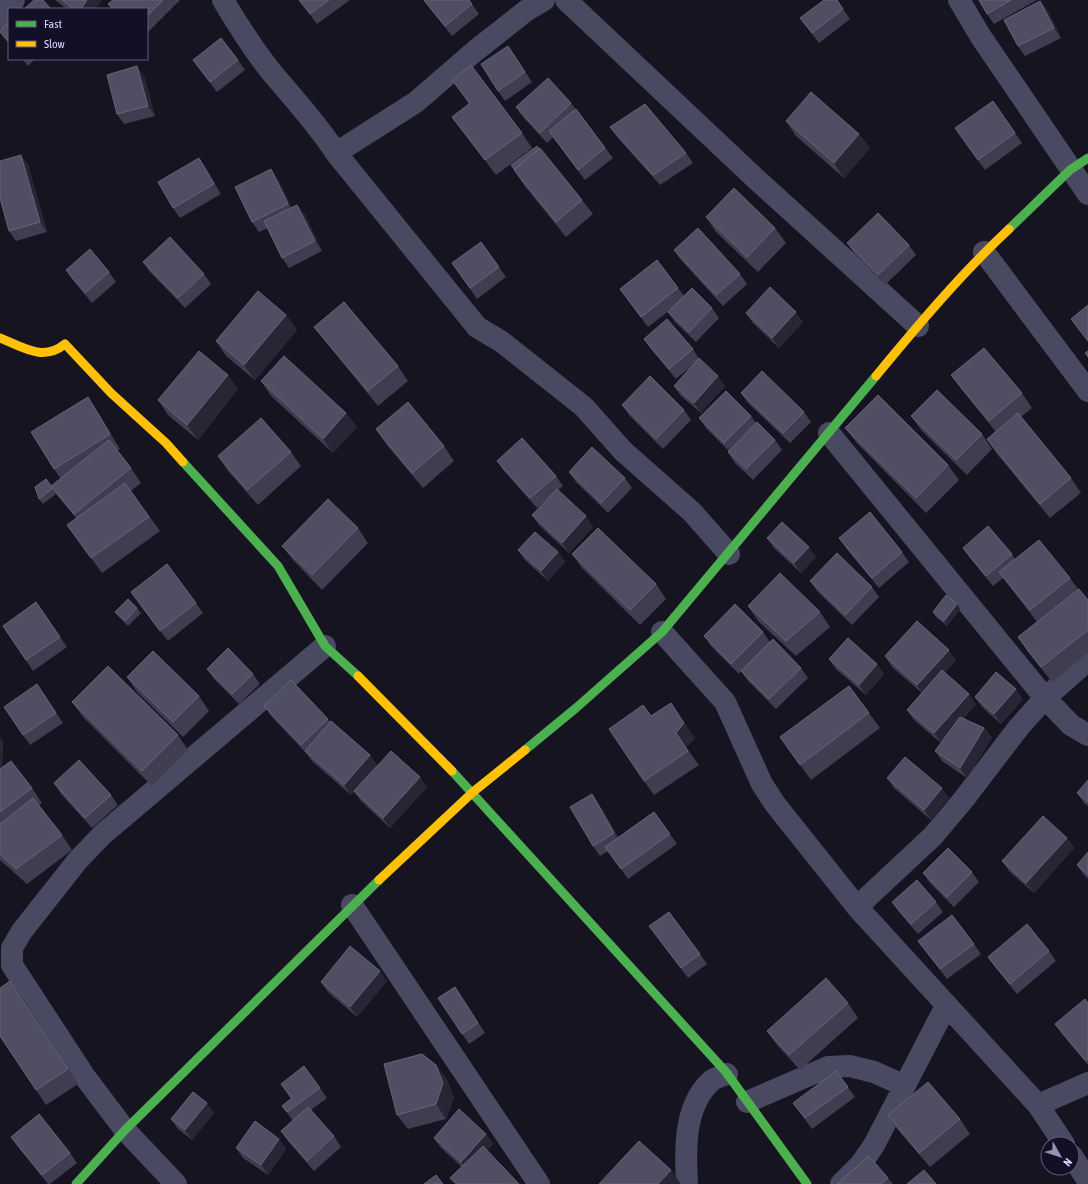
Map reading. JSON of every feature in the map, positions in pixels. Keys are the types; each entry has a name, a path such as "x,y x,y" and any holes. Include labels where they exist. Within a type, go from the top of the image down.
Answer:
{"street":[{"path":"0,17 14,0"},
{"path":"222,0 249,42 272,72 321,130 336,153 476,327 502,342 584,407 623,451 682,503 729,554"},
{"path":"336,153 416,102 481,46 527,10 544,0"},
{"path":"566,0 751,174 918,326"},
{"path":"959,0 981,37 1070,170 1088,194"},
{"path":"76,1184 125,1130 352,905 473,792 576,708 662,632 729,554 918,326 984,252 1070,170 1088,158"},
{"path":"984,252 1088,391"},
{"path":"0,338 38,352 49,353 56,351 65,344 111,393 166,443 278,566 325,646 372,688 473,792 727,1074 807,1184"},
{"path":"829,432 1045,698 1071,725 1088,735"},
{"path":"662,632 725,702 762,784 857,907 1038,1105 1059,1136"},
{"path":"176,1184 125,1130 84,1077 12,965 12,948 22,932 78,860 103,834 325,646"},
{"path":"857,907 933,836 964,799 1014,733 1045,698 1088,660"},
{"path":"352,905 539,1184"},
{"path":"841,1184 861,1164 874,1145 946,1006"},
{"path":"747,1102 828,1067 850,1066 874,1072 905,1086"},
{"path":"687,1184 685,1157 689,1125 698,1098 711,1081 727,1074"},
{"path":"1038,1105 1088,1083"},
{"path":"1080,1168 1088,1181"}],"building":[{"path":"34,0 43,0 50,8 25,8"},
{"path":"62,0 87,0 82,8 73,8"},
{"path":"113,0 163,0 148,15 148,8 112,8 108,4"},
{"path":"299,0 329,0 310,14"},
{"path":"424,0 469,0 472,4 445,26"},
{"path":"824,0 837,0 843,9 812,33 800,18"},
{"path":"979,0 1011,0 987,14"},
{"path":"1040,1 1054,28 1018,46 1004,20"},
{"path":"8,23 8,41 0,32 0,30"},
{"path":"221,38 238,60 210,82 193,60"},
{"path":"508,46 525,72 498,91 481,64"},
{"path":"471,65 522,133 485,160 452,117 470,103 452,80"},
{"path":"137,66 148,106 117,114 107,75"},
{"path":"548,78 571,103 540,133 516,107"},
{"path":"811,92 859,134 834,163 786,121"},
{"path":"993,101 1015,133 978,160 955,128"},
{"path":"645,104 686,153 653,175 610,127"},
{"path":"576,109 605,148 578,170 549,131"},
{"path":"537,146 539,149 514,169 511,165"},
{"path":"540,148 582,200 556,222 514,170"},
{"path":"21,155 40,222 9,231 0,198 0,161"},
{"path":"199,158 214,184 173,208 158,182"},
{"path":"271,169 288,204 252,222 235,187"},
{"path":"734,188 775,228 747,257 706,217"},
{"path":"297,205 315,241 282,258 264,221"},
{"path":"878,213 909,245 878,275 847,243"},
{"path":"698,228 740,274 716,295 674,250"},
{"path":"170,237 204,274 178,298 143,262"},
{"path":"481,242 499,267 470,288 452,263"},
{"path":"90,249 109,272 85,293 66,270"},
{"path":"657,260 678,288 641,317 620,289"},
{"path":"770,287 796,312 772,338 746,313"},
{"path":"692,288 712,308 689,332 668,312"},
{"path":"258,291 286,315 244,365 216,341"},
{"path":"344,302 398,366 368,391 314,327"},
{"path":"1088,305 1088,341 1071,319"},
{"path":"667,319 693,349 669,369 644,339"},
{"path":"984,348 1022,393 989,421 951,375"},
{"path":"199,351 228,375 187,425 158,400"},
{"path":"284,356 346,413 323,439 261,381"},
{"path":"699,358 718,376 694,403 674,386"},
{"path":"762,371 804,412 783,433 741,393"},
{"path":"650,376 684,410 656,439 622,405"},
{"path":"937,390 982,434 956,460 911,416"},
{"path":"726,391 751,416 724,443 699,418"},
{"path":"878,395 948,465 916,498 845,428"},
{"path":"88,397 110,434 54,469 31,432"},
{"path":"408,402 444,446 412,473 376,429"},
{"path":"1018,413 1071,478 1040,504 987,439"},
{"path":"261,418 291,452 247,490 218,456"},
{"path":"757,422 775,440 746,469 728,452"},
{"path":"522,438 556,476 530,498 497,461"},
{"path":"109,440 131,468 74,514 51,486"},
{"path":"592,447 625,478 601,503 569,472"},
{"path":"46,479 53,488 39,499 35,487"},
{"path":"125,483 149,517 91,558 67,525"},
{"path":"557,489 586,516 562,543 532,515"},
{"path":"328,499 358,528 312,575 282,546"},
{"path":"870,512 902,552 872,578 839,538"},
{"path":"782,522 809,547 794,563 767,538"},
{"path":"988,526 1012,554 986,576 963,548"},
{"path":"598,528 656,584 630,610 572,554"},
{"path":"535,532 558,552 541,571 518,550"},
{"path":"1039,540 1070,578 1030,610 999,572"},
{"path":"837,553 872,587 845,615 810,581"},
{"path":"167,564 196,603 160,631 131,592"},
{"path":"780,573 820,612 786,641 748,606"},
{"path":"1079,589 1088,600 1088,630 1041,667 1018,637"},
{"path":"946,595 957,604 944,621 933,612"},
{"path":"128,599 137,608 125,621 115,612"},
{"path":"36,602 60,637 26,660 3,626"},
{"path":"735,604 763,632 731,664 704,636"},
{"path":"917,621 949,650 917,685 885,656"},
{"path":"848,638 877,664 859,685 829,659"},
{"path":"773,639 801,668 769,699 741,671"},
{"path":"228,648 253,674 232,694 207,669"},
{"path":"153,651 199,696 173,722 127,677"},
{"path":"108,666 178,735 142,771 72,702"},
{"path":"942,670 969,694 934,733 907,710"},
{"path":"996,672 1016,689 994,714 975,697"},
{"path":"291,680 328,719 301,745 264,706"},
{"path":"37,684 56,713 23,735 4,707"},
{"path":"849,686 869,713 800,765 780,737"},
{"path":"671,703 684,723 676,733 688,751 644,781 609,729 643,705 651,716"},
{"path":"960,717 984,728 960,768 935,751"},
{"path":"331,721 370,755 344,785 305,751"},
{"path":"391,751 420,777 383,818 354,791"},
{"path":"905,757 942,788 924,810 887,778"},
{"path":"79,760 111,795 85,818 54,783"},
{"path":"11,761 32,788 0,812 0,769"},
{"path":"1088,780 1088,802 1077,793"},
{"path":"592,794 614,833 593,846 570,807"},
{"path":"33,798 62,835 16,869 0,854 0,824"},
{"path":"654,812 670,834 621,869 605,847"},
{"path":"1043,816 1067,838 1026,883 1002,861"},
{"path":"948,848 972,872 947,897 923,873"},
{"path":"1088,852 1088,875 1077,865"},
{"path":"917,880 936,902 911,924 892,902"},
{"path":"669,912 700,954 681,968 649,926"},
{"path":"952,915 974,944 940,969 918,941"},
{"path":"1027,924 1049,951 1010,984 988,957"},
{"path":"350,946 380,971 350,1007 321,982"},
{"path":"826,978 848,1003 789,1055 767,1031"},
{"path":"10,981 68,1069 36,1090 0,1036 0,988"},
{"path":"455,987 478,1023 462,1034 438,998"},
{"path":"1085,999 1088,1003 1088,1059 1086,1061 1055,1024"},
{"path":"422,1054 436,1065 443,1083 436,1104 397,1115 384,1064"},
{"path":"304,1066 320,1088 287,1112 282,1106 292,1098 281,1084"},
{"path":"836,1071 848,1087 805,1118 793,1103"},
{"path":"928,1082 960,1119 919,1153 888,1115"},
{"path":"193,1092 207,1103 185,1130 171,1119"},
{"path":"308,1107 334,1136 307,1161 281,1131"},
{"path":"459,1109 486,1134 461,1162 434,1138"},
{"path":"39,1114 70,1153 42,1175 11,1137"},
{"path":"255,1121 279,1139 261,1165 236,1148"},
{"path":"639,1141 671,1170 658,1184 599,1184"},
{"path":"483,1146 519,1184 457,1184 450,1178"},
{"path":"869,1156 888,1178 881,1184 837,1184"},
{"path":"924,1170 936,1184 907,1184"},
{"path":"436,1175 443,1184 424,1184"}],"traffic: fast":[{"path":"1009,229 1070,170 1088,158"},
{"path":"525,750 576,708 662,632 876,376"},
{"path":"183,462 278,566 325,646 358,676"},
{"path":"452,771 726,1072 807,1184"},
{"path":"76,1184 125,1130 379,880"}],"traffic: slow":[{"path":"876,376 957,282 1009,229"},
{"path":"0,338 25,349 41,352 49,352 65,344 111,393 166,443 183,462"},
{"path":"358,676 452,771"},
{"path":"379,880 473,792 525,750"}]}
